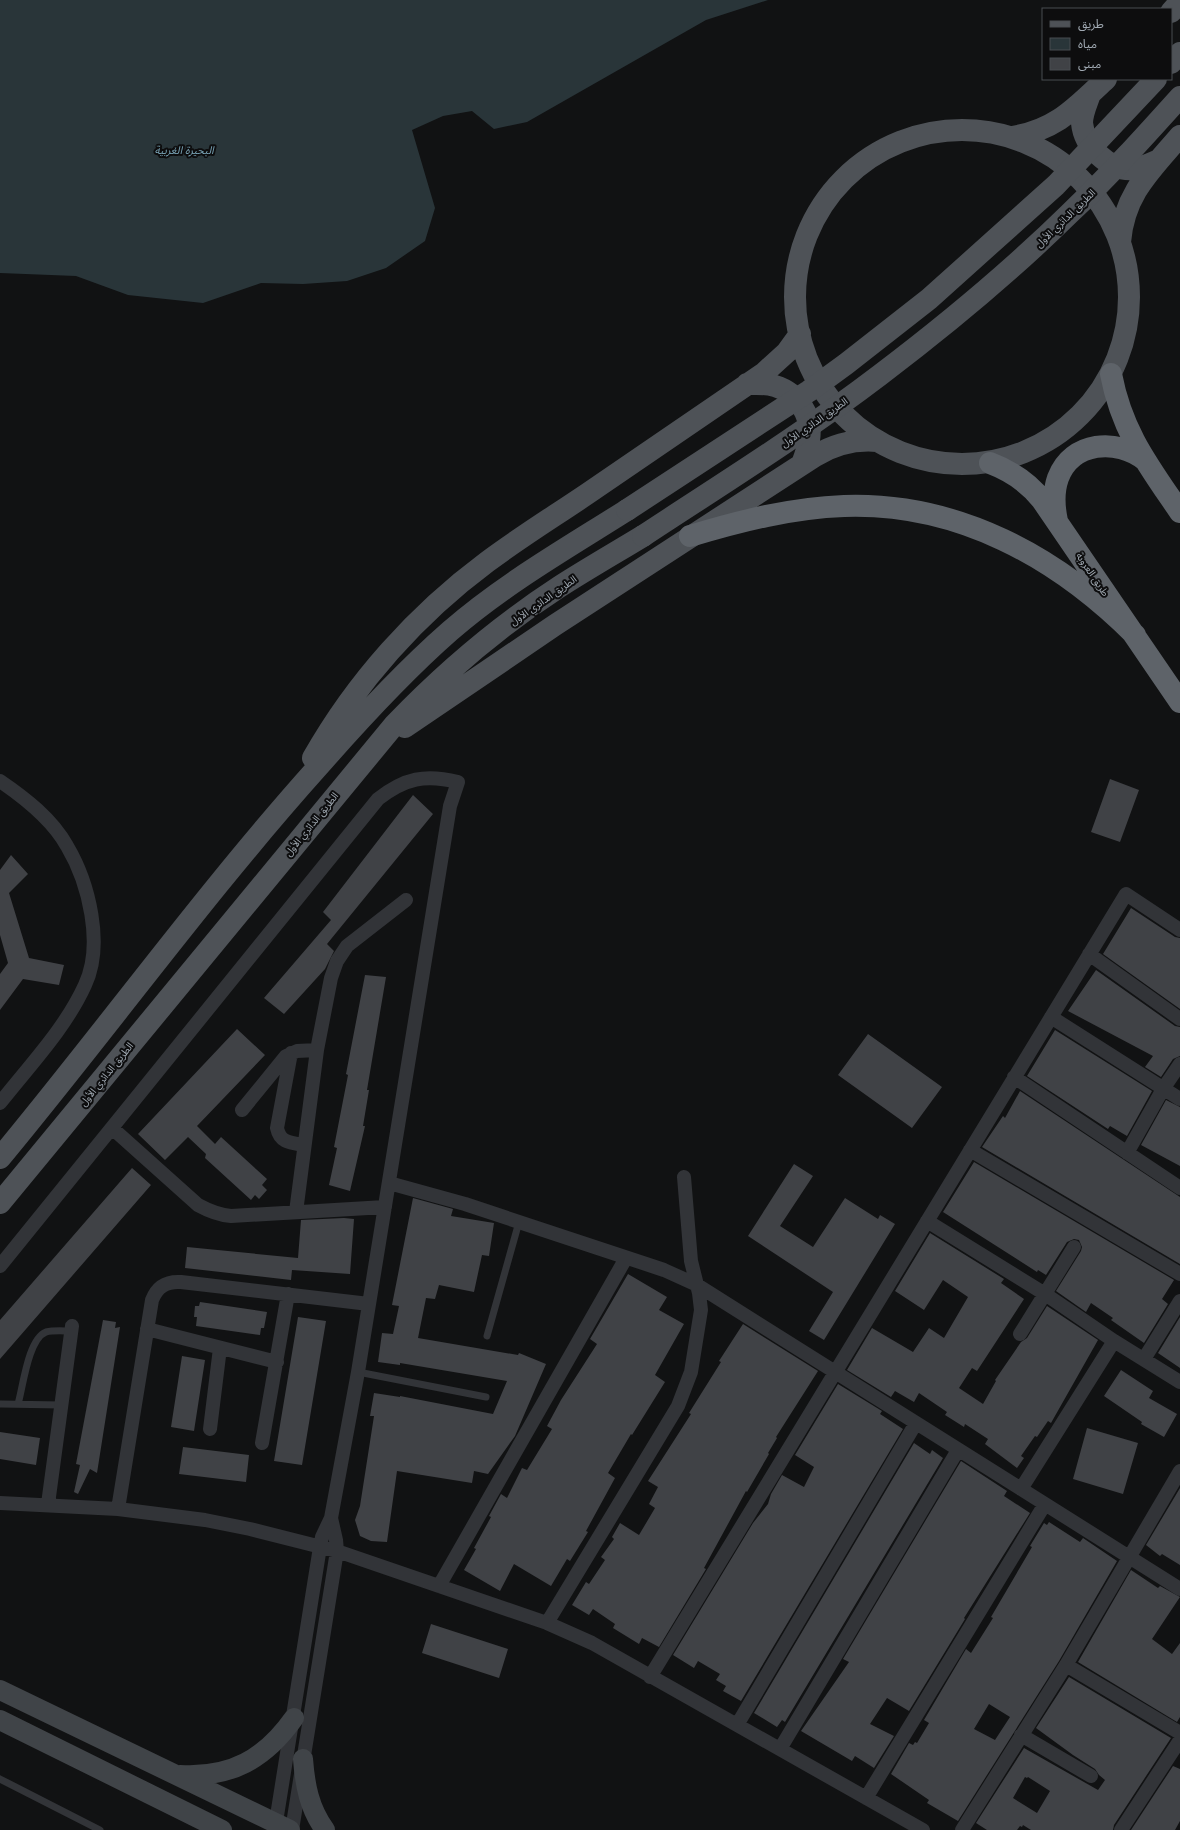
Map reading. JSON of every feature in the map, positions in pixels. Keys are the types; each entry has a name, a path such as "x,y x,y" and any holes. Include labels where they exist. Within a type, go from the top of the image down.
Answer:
{"highway":[{"path":"1111,374 1123,420 1130,435 1180,512"},
{"path":"1057,522 1054,502 1058,478 1063,469 1077,455 1099,446 1115,446 1131,451 1146,461"},
{"name":"طريق العروبة","path":"990,463 1008,470 1025,482 1042,500 1180,702"},
{"path":"690,536 748,520 812,509 845,506 871,507 918,513 970,526 1025,550 1079,585 1135,635"}],"main road":[{"path":"1172,11 1180,2"},
{"path":"1172,62 1180,53"},
{"path":"0,1158 206,898 290,798 368,710 396,681 450,631 499,592 809,391 929,299 1056,185 1155,80"},
{"path":"1012,137 1036,132 1060,120 1098,86"},
{"path":"1098,86 1082,122 1086,138 1095,151 1108,162 1124,169 1142,167 1159,160"},
{"name":"الطريق الدائري الأول","path":"0,1203 371,751 421,698 484,642 559,587 643,536 804,430 873,381 918,346 995,282 1063,220 1107,176 1180,97"},
{"path":"955,130 974,130 1012,137 1048,153 1078,177 1103,207 1120,242 1125,261 1130,299 1124,338 1119,357 1111,374 1089,406 1061,433 1027,452 990,463 957,464 932,462 894,450 877,441 846,417 822,387 805,352 800,334 796,295 797,275 802,250 814,220 824,203 849,174 880,151 898,142 923,134 955,130"},
{"path":"1120,242 1125,212 1131,198 1159,160 1180,136"},
{"path":"290,798 320,744 354,695 392,650 428,612 486,562 779,361 800,334"},
{"path":"747,384 764,384 782,388 797,399 802,406 809,423 810,432 809,441 802,464"},
{"path":"371,751 519,649 802,464 827,449 839,444 852,441 877,441"},
{"path":"0,1690 175,1774 283,1828"},
{"path":"175,1774 195,1776 215,1774 252,1760 278,1739 294,1718"},
{"path":"0,1720 215,1828"},
{"path":"303,1758 305,1782 310,1802 316,1817 325,1830"}],"street":[{"path":"0,1266 378,799 391,789 406,782 422,778 439,777 458,782 450,806 358,1372 331,1518 322,1537 320,1547 294,1718 283,1828"},
{"path":"0,781 19,794 42,815 67,845 83,880 93,917 94,951 86,984 71,1012 0,1103"},
{"path":"650,1677 1126,894 1180,930"},
{"path":"296,1212 317,1050 331,978 337,961 347,946 406,900"},
{"path":"1089,954 1180,1019"},
{"path":"1051,1016 1180,1099"},
{"path":"242,1110 281,1060 291,1053 317,1050"},
{"path":"291,1053 277,1128 281,1139 286,1142 304,1144"},
{"path":"1127,1153 1163,1089 1180,1064"},
{"path":"1014,1077 1180,1188"},
{"path":"112,1128 198,1205 209,1211 231,1216 385,1207"},
{"path":"970,1150 1180,1274"},
{"path":"547,1623 682,1398 691,1372 700,1318 700,1301 691,1261 684,1177"},
{"path":"389,1183 465,1204 664,1270 697,1285 1180,1589"},
{"path":"927,1221 1045,1294 1114,1341 1180,1382"},
{"path":"1020,1334 1074,1247"},
{"path":"439,1586 626,1258"},
{"path":"118,1509 152,1300 154,1294 166,1284 174,1282 370,1304"},
{"path":"262,1443 288,1294"},
{"path":"1144,1359 1180,1301"},
{"path":"48,1504 72,1328"},
{"path":"147,1329 277,1362"},
{"path":"1021,1489 1114,1341"},
{"path":"210,1429 220,1348"},
{"path":"737,1725 916,1423"},
{"path":"780,1749 958,1450"},
{"path":"962,1830 1066,1665 1180,1471"},
{"path":"0,1503 48,1504 118,1509 205,1520 337,1551 547,1623 592,1643 923,1830"},
{"path":"866,1798 1045,1504"},
{"path":"283,1828 303,1758 337,1551 331,1518"},
{"path":"1066,1665 1180,1733"},
{"path":"1021,1735 1091,1776"},
{"path":"1121,1830 1180,1740"}],"lane":[{"path":"487,1336 519,1222"},
{"path":"18,1404 32,1348 38,1338 46,1332 72,1328"},
{"path":"358,1372 486,1397"},
{"path":"2,1404 62,1405"},
{"path":"0,1779 100,1830"}],"water":[{"name":"البحيرة الغربية","path":"0,0 768,0 706,20 527,122 494,129 472,111 443,116 412,130 435,208 425,241 386,268 347,281 303,284 261,283 203,303 128,295 76,276 0,273"}],"building":[{"path":"1110,779 1139,790 1120,842 1091,832"},
{"path":"413,795 433,814 327,944 334,951 325,969 284,1014 264,998 331,920 323,912"},
{"path":"11,855 28,874 9,893 29,958 64,965 59,985 23,979 0,1010 0,974 8,963 0,935 0,870"},
{"path":"1131,908 1175,937 1180,938 1180,1009 1103,954"},
{"path":"1096,970 1175,1026 1180,1027 1180,1056 1173,1059 1161,1077 1145,1067 1153,1056 1068,1011"},
{"path":"365,975 386,977 367,1090 369,1090 363,1126 365,1126 350,1191 329,1185 337,1148 334,1147 348,1075 346,1074"},
{"path":"237,1029 265,1055 197,1126 215,1144 221,1137 267,1179 262,1185 267,1190 259,1199 255,1195 251,1200 205,1158 206,1154 188,1137 165,1160 138,1134"},
{"path":"1055,1030 1152,1091 1127,1136 1110,1126 1108,1129 1027,1076"},
{"path":"868,1034 942,1087 912,1128 838,1075"},
{"path":"1020,1091 1180,1197 1180,1264 982,1147 1003,1116 1005,1118"},
{"path":"1166,1100 1180,1107 1180,1166 1141,1145"},
{"path":"974,1162 1174,1280 1162,1299 1168,1304 1144,1343 1111,1320 1113,1318 1091,1303 1086,1312 1056,1291 1081,1251 1082,1247 1079,1240 1074,1239 1067,1242 1046,1275 1038,1270 1037,1272 943,1212"},
{"path":"794,1164 813,1176 780,1226 813,1247 845,1198 878,1219 880,1215 895,1224 824,1340 809,1331 833,1292 748,1236"},
{"path":"132,1168 151,1185 0,1359 0,1320"},
{"path":"413,1198 453,1209 451,1216 494,1223 489,1256 482,1255 474,1292 439,1285 435,1299 426,1298 418,1338 518,1355 519,1353 546,1364 515,1436 488,1474 474,1471 472,1483 397,1471 387,1542 371,1541 360,1536 355,1520 360,1506 374,1416 370,1416 374,1393 400,1396 493,1414 507,1381 400,1363 400,1365 378,1362 382,1333 393,1334 399,1306 392,1305"},
{"path":"354,1219 350,1274 292,1270 291,1280 185,1268 187,1247 298,1258 301,1220"},
{"path":"930,1233 1004,1279 1001,1283 1024,1299 977,1371 972,1368 959,1388 983,1404 996,1381 995,1380 1021,1342 1027,1338 1047,1306 1098,1340 1051,1423 1048,1421 1037,1437 1035,1436 1021,1456 1024,1458 1017,1468 985,1444 988,1439 965,1424 964,1427 945,1415 947,1412 919,1393 914,1402 895,1391 891,1397 847,1370 872,1328 913,1352 929,1328 944,1338 968,1297 943,1280 924,1310 895,1291"},
{"path":"628,1274 667,1297 659,1310 684,1324 655,1375 665,1382 632,1435 631,1434 608,1473 615,1478 586,1531 588,1532 570,1561 567,1559 551,1586 514,1564 500,1591 464,1570 476,1549 474,1548 491,1517 489,1516 501,1494 507,1498 522,1468 527,1470 552,1429 547,1426 561,1400 597,1344 590,1339"},
{"path":"200,1302 267,1312 264,1328 261,1328 260,1335 196,1326 197,1317 194,1317 195,1306 199,1306"},
{"path":"298,1317 326,1321 302,1465 274,1461"},
{"path":"1180,1317 1180,1368 1158,1353"},
{"path":"103,1320 116,1322 115,1328 120,1327 97,1473 90,1469 78,1494 74,1492 80,1465 76,1464"},
{"path":"743,1324 818,1371 776,1437 777,1438 768,1453 769,1454 747,1492 746,1491 704,1568 706,1569 659,1647 642,1638 639,1644 613,1628 615,1624 593,1609 589,1615 572,1605 586,1582 589,1584 605,1560 601,1557 614,1539 612,1537 620,1523 639,1535 655,1508 649,1504 658,1487 648,1481 691,1414 689,1413 721,1362 719,1361"},
{"path":"182,1356 205,1360 194,1431 171,1427"},
{"path":"1121,1370 1153,1391 1149,1398 1177,1414 1164,1437 1141,1424 1142,1422 1104,1396"},
{"path":"838,1384 882,1411 880,1414 903,1429 741,1701 723,1691 726,1686 716,1680 720,1674 698,1661 694,1668 673,1655 753,1523 768,1504 771,1494 782,1475 804,1487 814,1467 795,1455"},
{"path":"1087,1428 1138,1443 1123,1494 1073,1479"},
{"path":"0,1432 40,1438 36,1465 0,1459"},
{"path":"914,1443 930,1454 932,1450 943,1458 785,1722 782,1720 777,1727 754,1713"},
{"path":"183,1447 249,1455 246,1482 179,1474"},
{"path":"961,1461 1007,1491 1004,1496 1030,1513 964,1618 965,1619 909,1711 887,1698 870,1724 894,1736 874,1768 855,1756 852,1761 801,1731 849,1662 843,1659"},
{"path":"1180,1488 1180,1565 1162,1554 1160,1556 1146,1545"},
{"path":"1049,1522 1080,1542 1083,1538 1117,1561 1059,1661 958,1821 927,1803 929,1800 891,1774 909,1743 913,1745 915,1742 917,1743 929,1723 924,1720 966,1649 971,1653 993,1618 991,1617 1032,1547 1030,1546 1044,1523 1047,1525","holes":["989,1704 1010,1717 995,1740 974,1729"]},
{"path":"1131,1570 1158,1588 1160,1586 1180,1597 1152,1639 1172,1654 1180,1643 1180,1717 1177,1722 1078,1662"},
{"path":"431,1624 508,1649 499,1678 422,1653"},
{"path":"1069,1677 1171,1738 1114,1825 1113,1830 1031,1830 1023,1825 1017,1830 987,1830 976,1823 1024,1748 1098,1790 1105,1780 1095,1769 1036,1728","holes":["1025,1777 1028,1777 1050,1791 1037,1813 1013,1798"]},
{"path":"1173,1766 1180,1769 1180,1821 1175,1830 1131,1830"}]}
